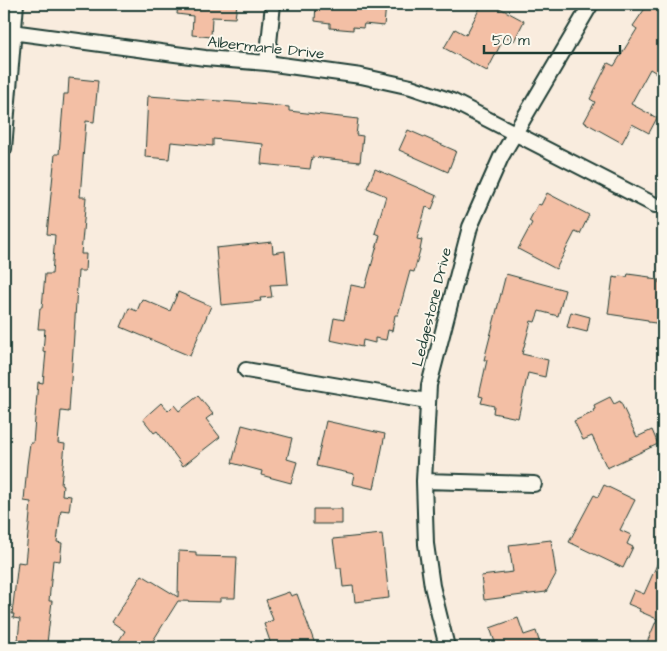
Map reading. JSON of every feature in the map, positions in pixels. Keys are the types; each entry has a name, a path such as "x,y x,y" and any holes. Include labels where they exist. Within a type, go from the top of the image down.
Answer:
{"street":[{"path":"4,149 9,31 16,4"},
{"path":"267,63 273,4"},
{"name":"Ledgestone Drive","path":"447,647 432,586 426,544 424,481 429,384 470,227 501,158 592,4"},
{"name":"Albermarle Drive","path":"9,31 205,58 267,63 361,76 410,87 452,101 655,205"},
{"path":"246,370 427,401"},
{"path":"424,481 534,484"}],"building":[{"path":"178,4 237,4 235,18 212,17 211,37 192,35 193,16 177,14"},
{"path":"316,4 386,4 384,26 364,24 363,28 353,27 353,30 330,28 330,23 315,21"},
{"path":"482,4 492,4 524,21 514,41 505,36 487,71 444,48 455,29 466,35"},
{"path":"654,4 663,4 663,77 650,69 631,104 657,118 649,133 632,124 622,143 584,122 595,102 590,99 608,63 614,66 637,29 633,26 646,7 650,9"},
{"path":"69,78 98,81 94,122 86,121 80,197 86,197 81,254 86,254 85,271 78,271 69,412 61,411 58,443 65,444 61,485 63,485 62,495 71,496 69,511 61,510 57,542 62,543 60,561 53,560 49,601 52,601 47,643 18,640 20,619 13,618 14,614 12,614 18,562 25,563 31,502 24,501 27,465 30,443 33,443 38,382 43,383 46,352 43,351 45,329 38,329 45,274 52,274 55,235 47,234 55,154 59,154 64,94 68,94"},
{"path":"148,96 289,107 289,111 358,119 356,135 363,136 360,162 312,157 310,169 261,164 263,144 213,139 213,146 171,142 169,159 145,157"},
{"path":"408,130 456,151 448,172 399,150"},
{"path":"375,169 437,196 432,209 426,207 417,239 422,240 414,272 410,271 398,315 395,315 392,331 388,330 386,340 375,338 375,343 363,340 362,347 330,340 334,318 344,320 351,285 365,288 380,235 375,233 386,196 367,188"},
{"path":"547,193 589,215 580,234 575,232 556,269 518,249 532,223 529,221 538,204 541,205"},
{"path":"272,242 273,253 285,251 288,284 270,285 272,297 260,298 261,301 221,305 216,248"},
{"path":"506,274 565,290 558,316 539,311 535,322 531,321 522,354 548,360 545,377 528,373 518,418 493,413 494,406 481,403 483,397 479,396 487,360 484,360"},
{"path":"628,274 650,277 650,279 659,280 659,283 663,283 663,324 608,314 613,277 627,277"},
{"path":"178,292 211,306 190,356 121,327 129,308 137,311 142,299 170,311"},
{"path":"571,312 590,317 587,332 567,327"},
{"path":"198,396 213,414 206,419 220,437 183,466 157,431 154,433 143,419 161,403 168,411 174,405 179,411"},
{"path":"610,397 614,404 620,401 637,437 652,430 658,444 607,468 592,436 583,440 574,421 594,412 594,405"},
{"path":"326,421 385,434 374,489 352,484 354,474 316,466"},
{"path":"242,425 292,438 287,459 297,462 291,483 261,475 262,471 232,463"},
{"path":"604,485 635,500 620,530 631,535 627,544 633,547 623,568 569,542 594,495 598,497"},
{"path":"313,509 342,509 342,524 313,524"},
{"path":"382,534 389,598 355,602 353,586 343,587 341,568 337,568 333,539"},
{"path":"551,540 556,574 546,592 484,600 481,576 513,572 509,545"},
{"path":"179,551 196,552 196,556 237,557 235,598 220,598 220,602 178,601 149,647 115,647 125,631 112,622 142,575 178,597"},
{"path":"663,551 663,647 645,647 657,619 628,604 634,590 644,594"},
{"path":"289,592 291,596 297,594 316,647 272,647 264,624 273,620 266,600"},
{"path":"518,618 524,635 536,631 541,647 496,647 490,628"}]}
